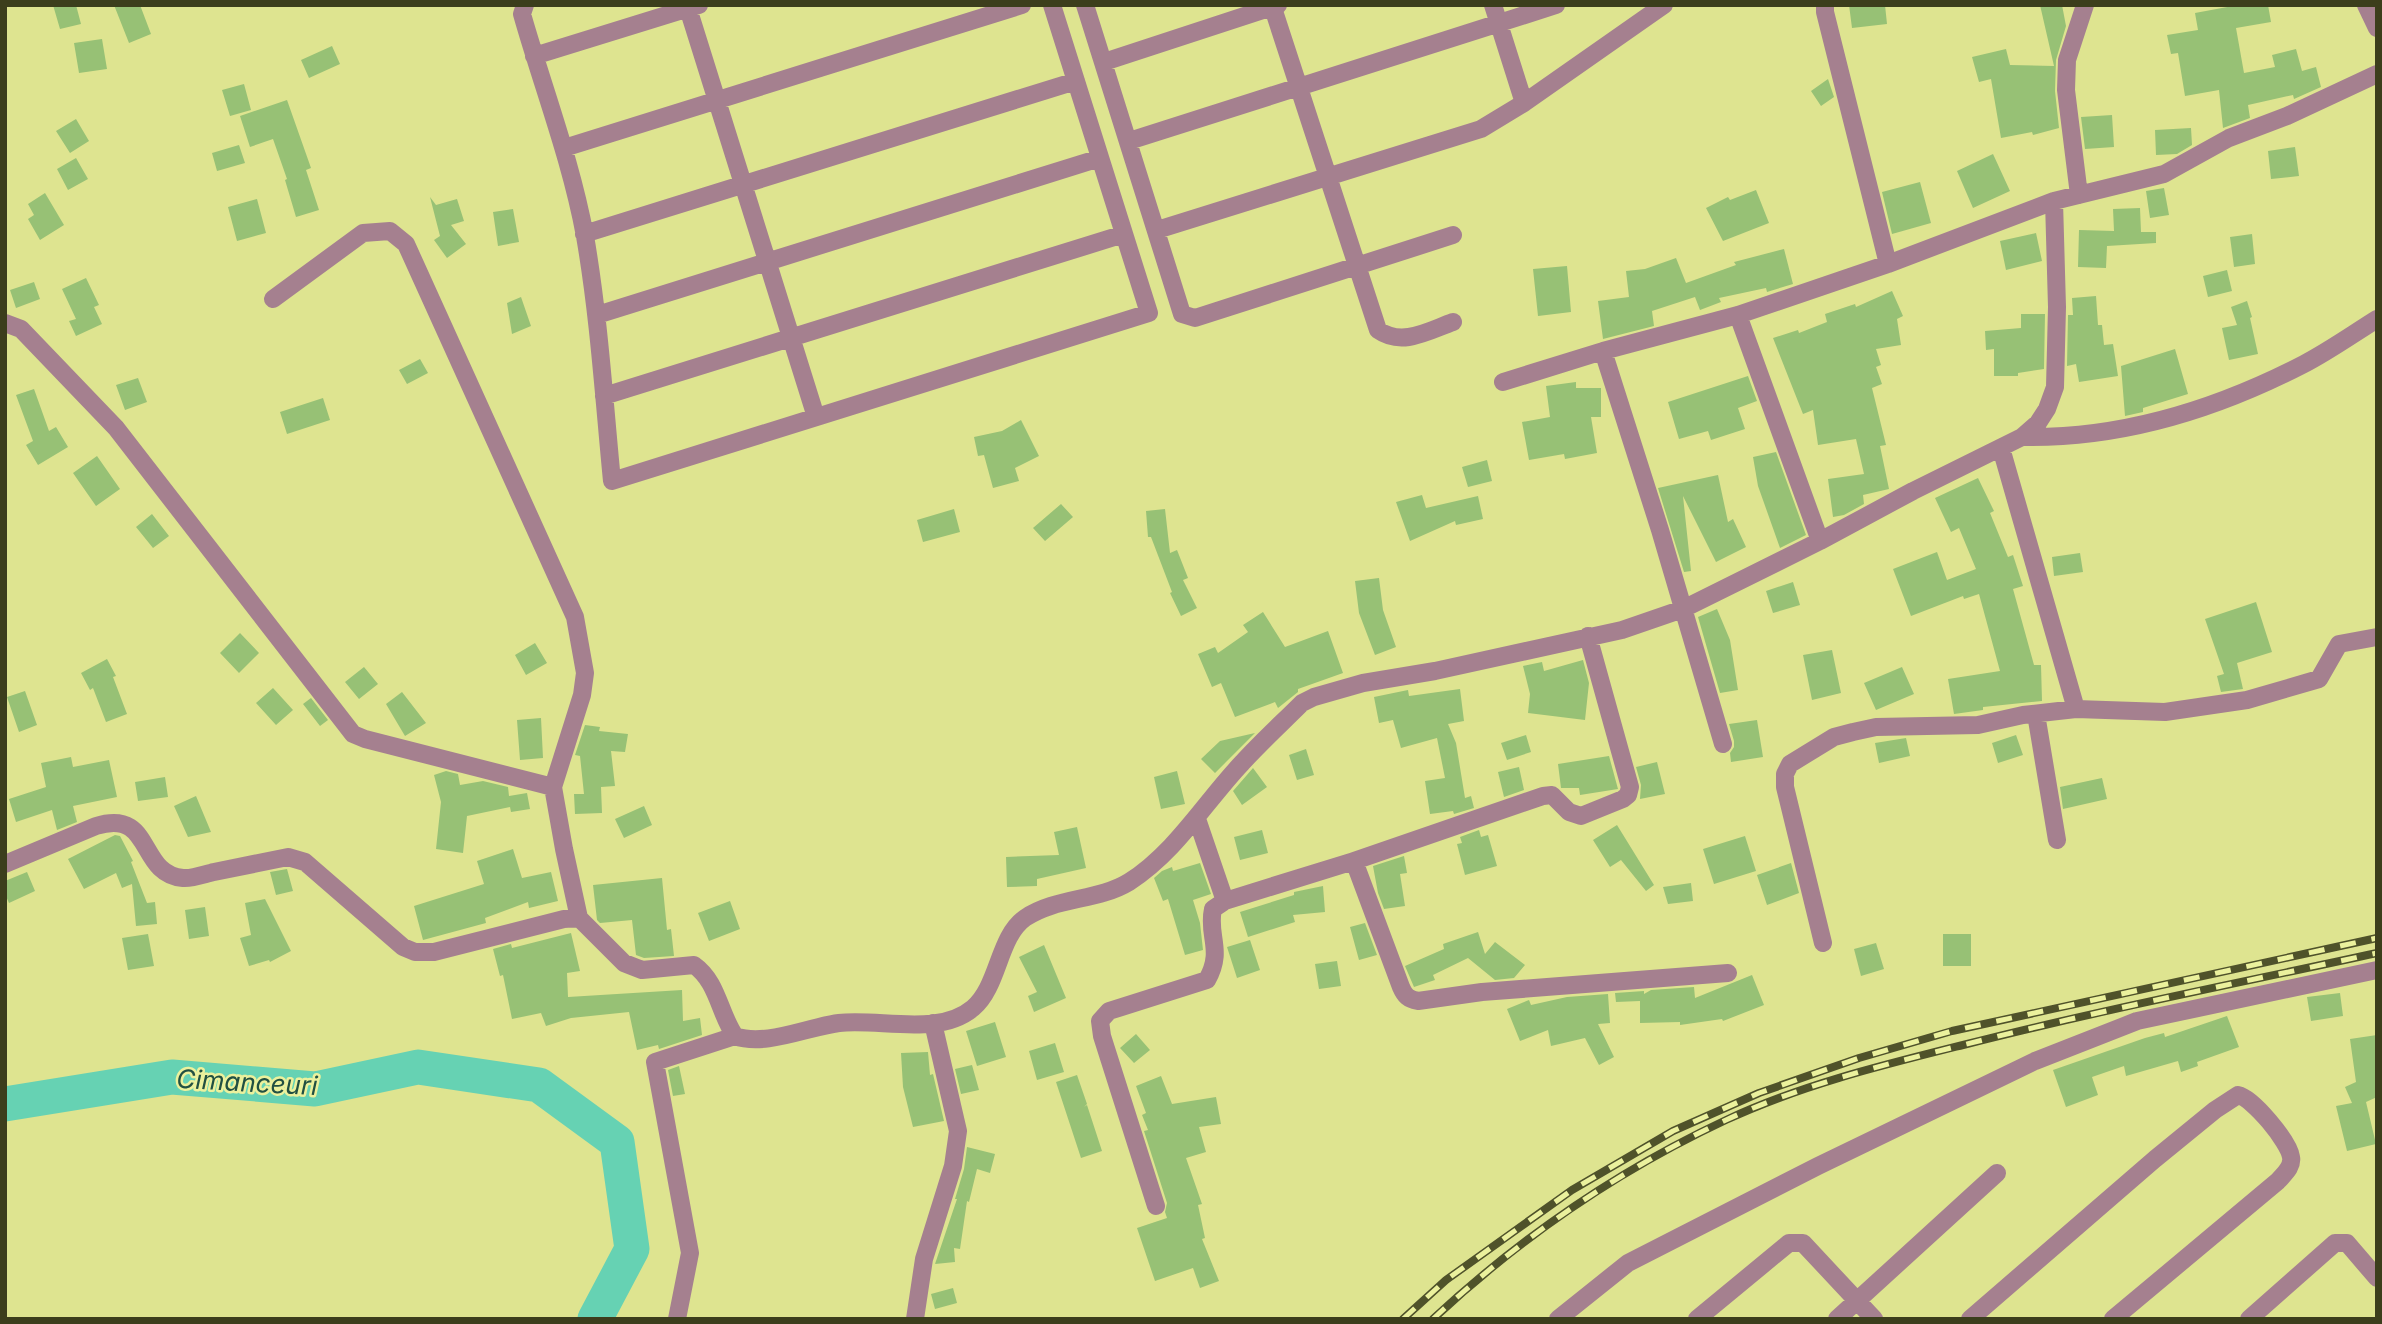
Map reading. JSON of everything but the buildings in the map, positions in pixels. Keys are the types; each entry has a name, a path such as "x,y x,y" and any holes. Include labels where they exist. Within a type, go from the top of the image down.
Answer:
{"street":[{"path":"525,5 522,14 564,148 584,234 597,315 612,481 1149,313 1052,5"},
{"path":"564,148 1022,5"},
{"path":"1085,5 1182,314 1195,318 1453,235"},
{"path":"1493,5 1524,103"},
{"path":"1129,141 1556,5"},
{"path":"1157,230 1481,129 1524,103 1664,5"},
{"path":"1825,5 1888,264"},
{"path":"2079,195 2066,90 2067,60 2085,5"},
{"path":"2366,5 2377,28"},
{"path":"534,56 691,6 717,100 816,417"},
{"path":"1104,62 1274,6 1378,330 1387,337 1402,340 1453,322"},
{"path":"1503,382 1603,351 1738,315 1888,264 2054,201 2164,174 2229,138 2287,116 2377,74"},
{"path":"584,234 1076,80"},
{"path":"597,315 1100,158"},
{"path":"677,1319 690,1253 655,1062 735,1036 754,1041 838,1023 915,1025 956,1018 970,1011 983,999 1016,926 1026,917 1041,909 1127,883 1146,870 1197,819 1241,763 1302,704 1314,697 1363,683 1435,671 1622,630 1684,609 2022,437 2038,423 2047,409 2055,387 2057,307 2054,201"},
{"path":"273,299 363,233 390,231 406,244 575,617 584,673 582,695 553,787 579,918 624,963 634,968 642,970 694,965 702,970 712,985 727,1024 735,1036"},
{"path":"604,396 1124,234"},
{"path":"1738,315 1821,541"},
{"path":"2022,437 2060,438 2091,433 2168,419 2208,406 2305,364 2377,319"},
{"path":"5,323 21,329 116,428 354,734 553,787"},
{"path":"1603,351 1684,609 1723,744"},
{"path":"2001,448 2076,709"},
{"path":"1156,1206 1102,1036 1100,1021 1109,1011 1207,980 1213,969 1217,949 1211,917 1213,909 1225,901 1354,861 1543,796 1552,795 1569,812 1581,816 1623,799 1628,795 1630,787 1588,636"},
{"path":"1823,943 1784,774 1790,764 1834,737 1877,727 1978,725 2076,709 2165,712 2247,700 2311,682 2324,673 2339,644 2377,637"},
{"path":"2036,714 2057,840"},
{"path":"1197,819 1225,901"},
{"path":"5,864 96,826 109,822 124,822 138,834 153,861 166,874 184,878 288,857 305,862 403,947 415,952 434,952 564,919 579,918"},
{"path":"1354,861 1401,987 1405,996 1410,999 1418,1001 1482,992 1728,973"},
{"path":"1558,1319 1628,1263 1818,1166 2035,1061 2137,1021 2377,970"},
{"path":"915,1319 924,1259 953,1166 958,1131 933,1023"},
{"path":"1970,1319 2215,1110 2238,1095 2246,1097 2273,1126 2291,1156 2291,1166 2278,1181 2113,1319"},
{"path":"1837,1319 1997,1173"},
{"path":"1697,1319 1789,1243 1796,1242 1803,1243 1874,1319"},
{"path":"2249,1319 2335,1243 2347,1242 2377,1278"}],"waterway":[{"name":"Cimanceuri","path":"5,1104 172,1077 315,1089 418,1067 539,1085 617,1142 632,1249 595,1319"}],"railway":[{"path":"1403,1319 1446,1280 1572,1190 1673,1131 1759,1093 1859,1058 1952,1031 2377,938"},
{"path":"1433,1319 1535,1234 1609,1184 1686,1140 1783,1096 1903,1060 2014,1032 2377,953"}]}
